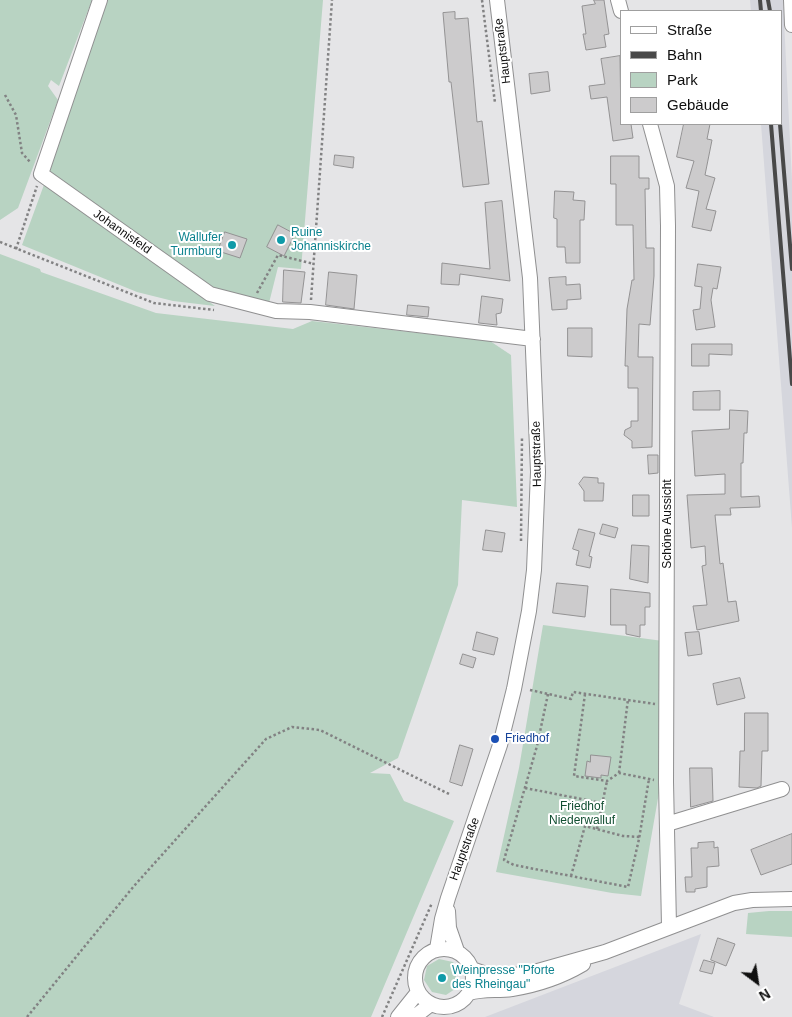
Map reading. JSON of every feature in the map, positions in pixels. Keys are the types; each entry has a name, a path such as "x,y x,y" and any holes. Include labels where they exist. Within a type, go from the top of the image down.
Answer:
{"street":[{"path":"41,174 100,0"},
{"name":"Hauptstraße","path":"437,949 448,898 500,745 530,611 538,472 530,278 497,0"},
{"path":"791,0 792,25"},
{"name":"Schöne Aussicht","path":"650,125 666,186 668,226 666,782 669,926"},
{"name":"Johannisfeld","path":"41,174 210,294 276,311 310,312 533,339"},
{"path":"667,824 782,789"},
{"name":"Hauptstraße","path":"448,898 449,928 457,951"},
{"path":"472,969 492,976 515,976 605,952 669,926 734,903 761,899 792,899"},
{"path":"437,949 457,951 466,958 472,969 472,986 469,993 464,999 452,1006 445,1007 431,1004 418,992 414,979 417,966 425,955 437,949"},
{"path":"469,993 512,988 548,980 572,971 605,952"},
{"path":"398,1017 418,992"},
{"path":"414,1017 431,1004"}],"path":[{"path":"310,312 332,0"},
{"path":"4,95 16,115 22,152 41,174 16,249"},
{"path":"0,242 154,303 221,310"},
{"path":"250,304 278,254 314,264"},
{"path":"521,546 522,427"},
{"path":"530,690 571,698 573,692 667,706"},
{"path":"548,694 537,746 504,860 514,865 628,888 640,837 649,779"},
{"path":"585,694 574,776 607,781 619,773 666,782"},
{"path":"619,773 628,699"},
{"path":"27,1017 134,886 266,739 292,727 320,730 449,794"},
{"path":"597,829 607,781"},
{"path":"525,788 602,803"},
{"path":"571,876 585,826 623,836 640,837"},
{"path":"382,1017 418,938"}],"shaded area":[{"path":"750,0 783,0 792,181 792,528 761,125 782,125 782,10 751,10"},
{"path":"701,934 679,1004 714,1017 485,1017"}],"green space":[{"path":"0,0 92,0 59,86 51,80 48,86 58,100 18,208 0,220"},
{"path":"108,0 323,0 301,269 278,267 269,303 210,291 44,173"},
{"path":"45,182 215,306 173,301 137,292 22,245"},
{"path":"0,254 40,269 41,272 156,313 293,329 312,321 490,341 511,355 517,507 462,500 458,585 398,758 370,773 390,774 404,801 454,821 371,1017 0,1017"},
{"name":"Friedhof Niederwalluf","path":"543,625 663,641 661,781 641,896 612,893 496,872 519,768"},
{"path":"792,911 792,937 746,934 748,913"},
{"path":"439,959 453,962 460,972 456,973 456,979 461,980 458,987 446,995 432,992 424,980 427,966"}],"building":[{"path":"594,0 604,0 609,34 604,35 606,47 586,50 583,34 586,34 582,6 595,4"},
{"path":"455,12 455,19 468,18 477,122 482,121 489,184 463,187 451,82 449,82 443,13"},
{"path":"620,56 620,125 631,125 633,138 613,141 607,97 591,99 589,86 605,84 601,59"},
{"path":"548,72 550,91 531,94 529,74"},
{"path":"684,125 710,125 707,139 712,140 705,175 715,178 706,209 716,211 711,231 692,227 699,191 686,188 694,161 677,157"},
{"path":"335,155 354,157 353,168 334,165"},
{"path":"611,156 639,156 639,178 649,178 649,189 645,189 646,248 654,248 654,276 650,325 639,324 638,357 653,357 652,447 632,448 632,441 624,435 625,430 631,427 631,421 638,421 638,388 628,388 628,366 625,366 627,309 632,280 634,280 633,225 616,225 616,184 611,184"},
{"path":"555,191 574,192 573,200 585,201 584,220 580,220 580,263 566,263 565,247 557,247 557,219 554,218"},
{"path":"502,201 510,281 460,274 459,285 441,284 442,263 490,269 485,203"},
{"name":"Ruine Johanniskirche","path":"278,225 295,234 284,256 267,247"},
{"name":"Wallufer Turmburg","path":"225,232 247,239 240,258 218,251"},
{"path":"698,264 721,267 717,289 713,288 711,300 715,327 696,330 693,310 700,309 702,287 695,286"},
{"path":"284,270 305,272 301,303 283,302"},
{"path":"329,272 357,275 354,309 326,305"},
{"path":"566,277 566,285 580,284 581,299 567,300 567,309 552,310 549,278"},
{"path":"482,296 503,299 501,313 496,314 497,325 479,323"},
{"path":"408,305 429,307 428,317 407,315"},
{"path":"568,328 592,328 592,357 568,356"},
{"path":"692,344 732,344 732,355 709,354 709,366 692,366"},
{"path":"720,391 720,410 693,410 693,392"},
{"path":"730,410 748,411 747,433 744,433 743,463 741,463 741,497 759,496 760,507 730,508 731,515 715,515 720,564 723,563 728,602 736,601 739,621 697,630 693,606 707,605 702,566 706,565 705,546 691,548 687,495 725,494 725,474 695,476 692,431 729,429"},
{"path":"648,455 658,455 658,473 649,474"},
{"path":"584,477 598,478 598,483 604,483 603,501 584,501 584,491 579,484"},
{"path":"633,495 649,495 649,516 633,516"},
{"path":"603,524 618,528 615,538 600,534"},
{"path":"579,529 595,533 589,556 592,557 590,568 576,565 579,551 573,549"},
{"path":"486,530 505,533 502,552 483,550"},
{"path":"632,545 649,546 648,583 630,579"},
{"path":"557,583 588,586 585,617 553,613"},
{"path":"611,589 650,593 650,607 645,607 645,625 640,625 640,637 626,634 626,625 611,625"},
{"path":"477,632 498,638 494,655 473,650"},
{"path":"699,632 702,654 688,656 685,633"},
{"path":"463,654 476,658 473,668 460,664"},
{"path":"740,678 745,698 717,705 713,684"},
{"path":"745,713 768,713 768,751 762,751 761,786 757,788 739,787 740,751 744,751"},
{"path":"460,745 473,749 462,786 450,782"},
{"path":"591,755 611,757 608,776 601,775 601,778 585,776 587,761 590,762"},
{"path":"690,768 712,768 713,801 691,807"},
{"path":"792,834 792,864 761,875 751,850"},
{"path":"714,842 714,848 718,847 719,866 707,867 707,887 695,889 695,892 686,892 685,877 692,877 691,848 698,848 698,843"},
{"path":"718,938 735,944 726,966 711,960"},
{"path":"704,960 715,963 712,974 700,971"}],"railway":[{"path":"760,0 761,10"},
{"path":"768,0 770,10"},
{"path":"771,125 792,384"},
{"path":"780,125 792,269"}],"place":[{"name":"Ruine Johanniskirche","path":"281,240"},
{"name":"Wallufer Turmburg","path":"232,245"},
{"name":"Friedhof","path":"495,739"},
{"name":"Weinpresse \"Pforte des Rheingau\"","path":"442,978"}]}
